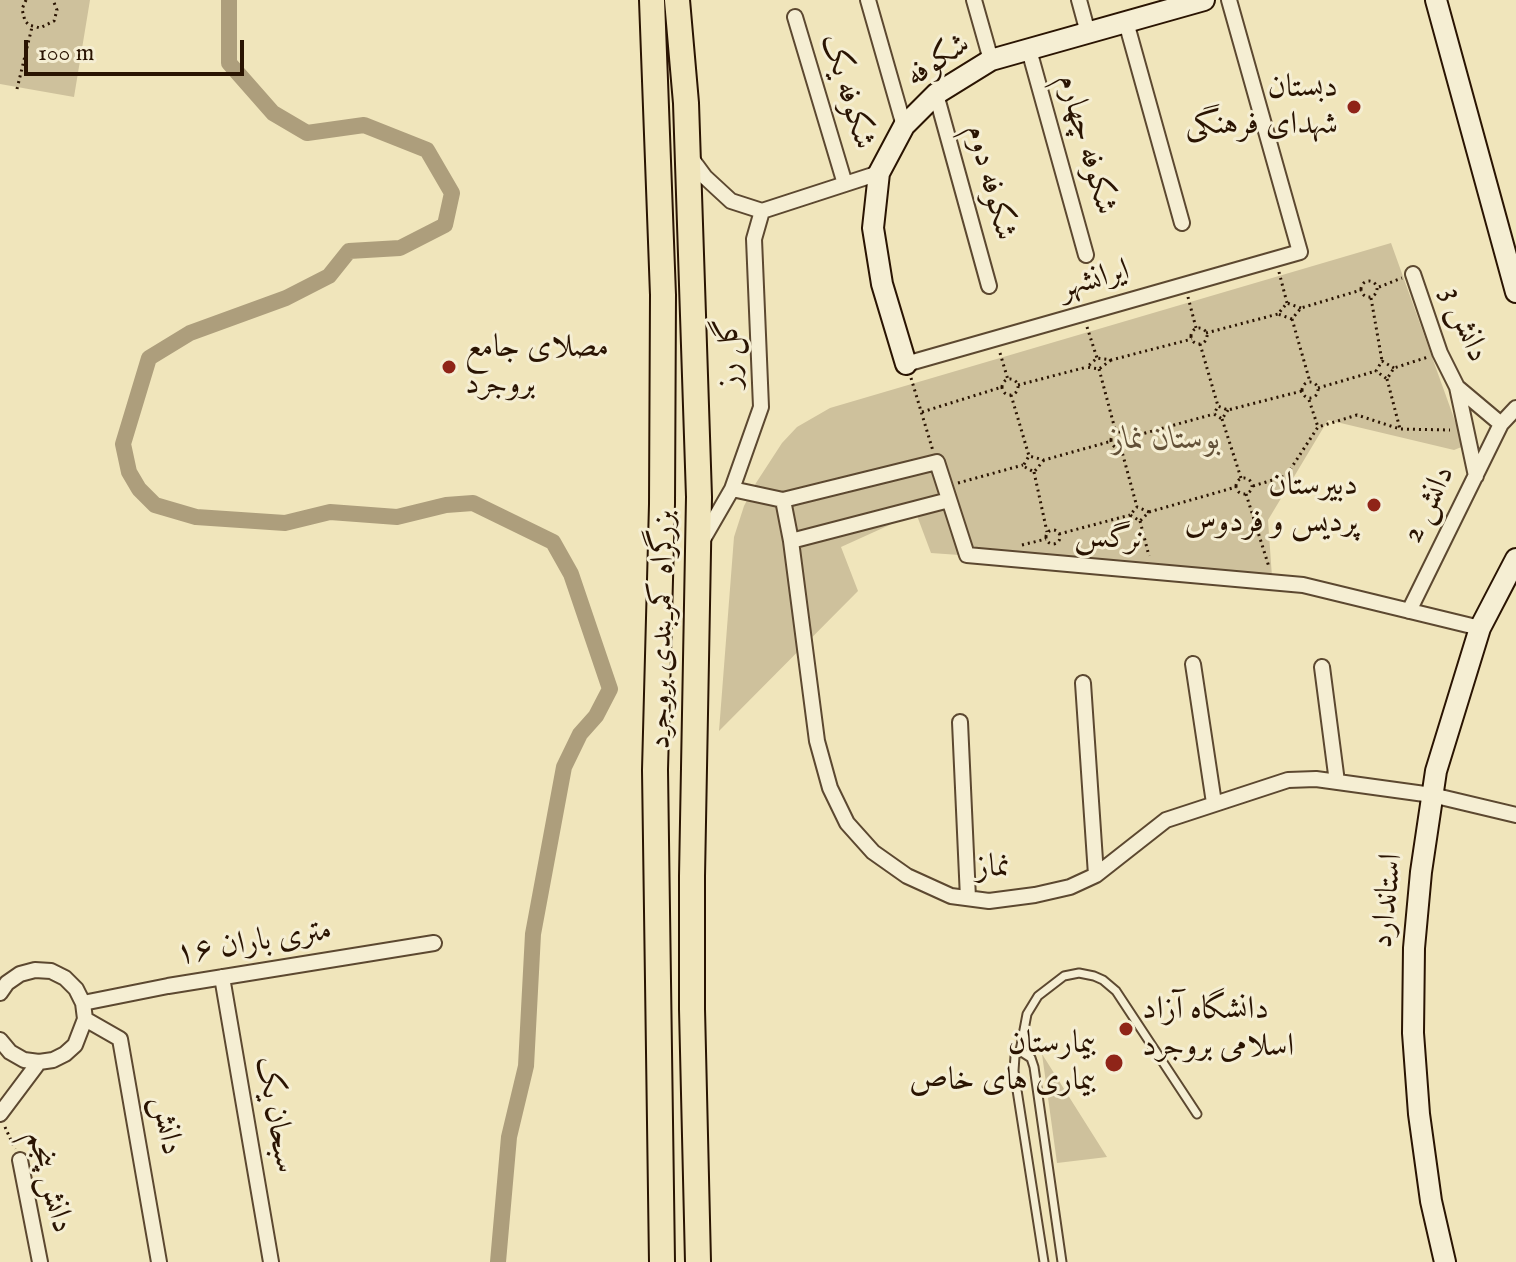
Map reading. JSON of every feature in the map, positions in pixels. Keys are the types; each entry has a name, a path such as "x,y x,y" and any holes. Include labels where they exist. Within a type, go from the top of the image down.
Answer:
{"highway":[{"path":"631,0 653,25"},
{"name":"بزرگراه کمربندی بروجرد","path":"652,0 663,295 662,504 655,770 662,1262"},
{"name":"بزرگراه کمربندی بروجرد","path":"677,0 688,154 699,497 692,876 698,1262"}],"street":[{"path":"868,0 904,126"},
{"path":"974,0 991,60"},
{"path":"1079,0 1088,33"},
{"name":"ایرانشهر","path":"906,364 1300,252 1229,0"},
{"path":"1436,0 1516,292"},
{"name":"شکوفه","path":"906,364 882,284 873,228 879,173 904,126 936,94 991,60 1191,2"},
{"name":"شکوفه یک","path":"795,17 845,184"},
{"path":"1126,22 1182,223"},
{"name":"شکوفه چهارم","path":"1029,50 1086,255"},
{"name":"شکوفه دوم","path":"936,94 989,286"},
{"path":"688,154 705,177 731,201 762,211 879,173"},
{"name":"گل رز","path":"698,547 732,489 761,407 754,239 762,211"},
{"name":"دانش 3","path":"1413,274 1440,353 1457,387 1501,424"},
{"path":"1457,387 1476,476"},
{"name":"دانش 2","path":"1409,611 1501,424 1516,408"},
{"path":"732,489 783,500 937,462 947,493 791,541"},
{"name":"نرگس","path":"947,493 967,555 1303,585 1480,628"},
{"name":"نماز","path":"783,500 817,741 830,788 847,823 873,852 907,876 951,896 989,901 1070,887 1096,875 1166,820 1288,780 1316,779 1432,795 1516,815"},
{"name":"استاندارد","path":"1445,1262 1431,1201 1419,1114 1413,1033 1414,948 1436,771 1480,628 1516,559"},
{"path":"1193,664 1214,803"},
{"path":"1322,667 1337,782"},
{"path":"1083,683 1096,875"},
{"path":"960,722 968,898"},
{"name":"۱۶ متری باران","path":"83,1003 434,943"},
{"path":"0,993 7,983 20,974 35,970 51,971 65,978 76,989 83,1003 85,1019 75,1045 53,1060 24,1060 10,1052 0,1040"},
{"name":"سبحان یک","path":"222,977 271,1262"},
{"name":"دانش","path":"85,1019 120,1039 159,1262"},
{"path":"0,1115 39,1062"},
{"name":"دانش پنجم","path":"20,1160 40,1262"}],"lane":[{"path":"1044,1262 1014,1071 1027,1014 1038,996 1064,976 1079,973 1103,980 1116,991 1197,1114"},
{"path":"1020,1051 1031,1058 1034,1067 1062,1262"}],"path":[{"path":"26,0 22,15 32,27"},
{"path":"32,27 45,27 54,21 57,10 53,0"},
{"path":"17,89 32,27"},
{"path":"1275,259 1287,303"},
{"path":"1378,287 1413,274"},
{"path":"1361,290 1364,283 1369,281 1378,287"},
{"path":"1185,285 1196,328"},
{"path":"1371,298 1378,287"},
{"path":"1361,290 1371,298"},
{"path":"1292,319 1301,308 1361,290"},
{"path":"1318,388 1376,371 1382,361 1371,298"},
{"path":"1287,303 1301,308"},
{"path":"1278,314 1287,303"},
{"path":"1082,314 1097,358"},
{"path":"1206,333 1278,314 1292,319"},
{"path":"1292,319 1310,382 1318,388"},
{"path":"1196,328 1206,333"},
{"path":"1192,339 1191,334 1196,328"},
{"path":"1200,344 1205,340 1206,333"},
{"path":"996,338 1008,380 1018,385 1087,367 1099,369 1111,360 1192,339 1200,344 1218,406 1214,414"},
{"path":"1387,379 1394,368 1440,353"},
{"path":"1097,358 1111,360"},
{"path":"1087,367 1097,358"},
{"path":"1382,361 1394,368"},
{"path":"906,364 937,462"},
{"path":"1029,456 1044,460 1112,441 1116,433 1099,369"},
{"path":"1376,371 1387,379 1400,429"},
{"path":"922,412 1002,387 1008,380"},
{"path":"1302,391 1303,386 1310,382"},
{"path":"1011,395 1018,385"},
{"path":"1002,387 1006,394 1011,395"},
{"path":"1309,398 1316,396 1318,388"},
{"path":"1302,391 1309,398 1318,427"},
{"path":"1218,406 1228,410 1302,391"},
{"path":"1011,395 1029,456"},
{"path":"1222,419 1228,410"},
{"path":"1127,438 1214,414 1222,419 1241,478 1236,487 1149,512 1140,521"},
{"path":"1236,487 1240,494 1246,494 1253,486 1286,476 1318,427 1357,415 1400,429 1466,430"},
{"path":"1116,433 1127,438"},
{"path":"1121,448 1127,438"},
{"path":"1112,441 1114,446 1121,448"},
{"path":"1121,448 1137,507"},
{"path":"947,493 1023,465 1029,456"},
{"path":"1034,472 1044,460"},
{"path":"1023,465 1034,472 1046,539 1054,545 1060,541 1059,534 1054,530 1047,532"},
{"path":"1241,478 1249,479 1253,486"},
{"path":"1246,494 1274,583"},
{"path":"1137,507 1149,512"},
{"path":"1059,534 1130,515 1137,507"},
{"path":"1130,515 1140,521 1152,572"},
{"name":"دانش پنجم","path":"0,1115 20,1160"}],"green space":[{"path":"0,0 90,0 74,97 0,84"},
{"name":"بوستان نماز","path":"1391,243 1464,446 1454,450 1328,420 1268,520 1272,577 931,553 916,513 841,547 858,591 719,731 734,537 744,506 756,483 782,443 797,427 830,408"},
{"path":"1042,1054 1107,1157 1057,1163"}],"waterway":[{"path":"229,0 229,63 273,113 307,133 364,125 427,150 452,193 445,225 400,248 349,251 329,276 286,298 190,333 149,358 123,444 129,472 139,489 155,505 196,517 285,523 330,512 397,517 446,505 473,503 553,542 571,574 610,689 596,716 580,734 564,767 533,934 526,1066 509,1137 498,1262"}],"place":[{"name":"دبستان شهدای فرهنگی","path":"1354,107"},
{"name":"مصلای جامع بروجرد","path":"449,367"},
{"name":"دبیرستان پردیس و فردوس","path":"1374,505"},
{"name":"دانشگاه آزاد اسلامی بروجرد","path":"1126,1029"},
{"name":"بیمارستان بیماری های خاص","path":"1114,1063"}]}
